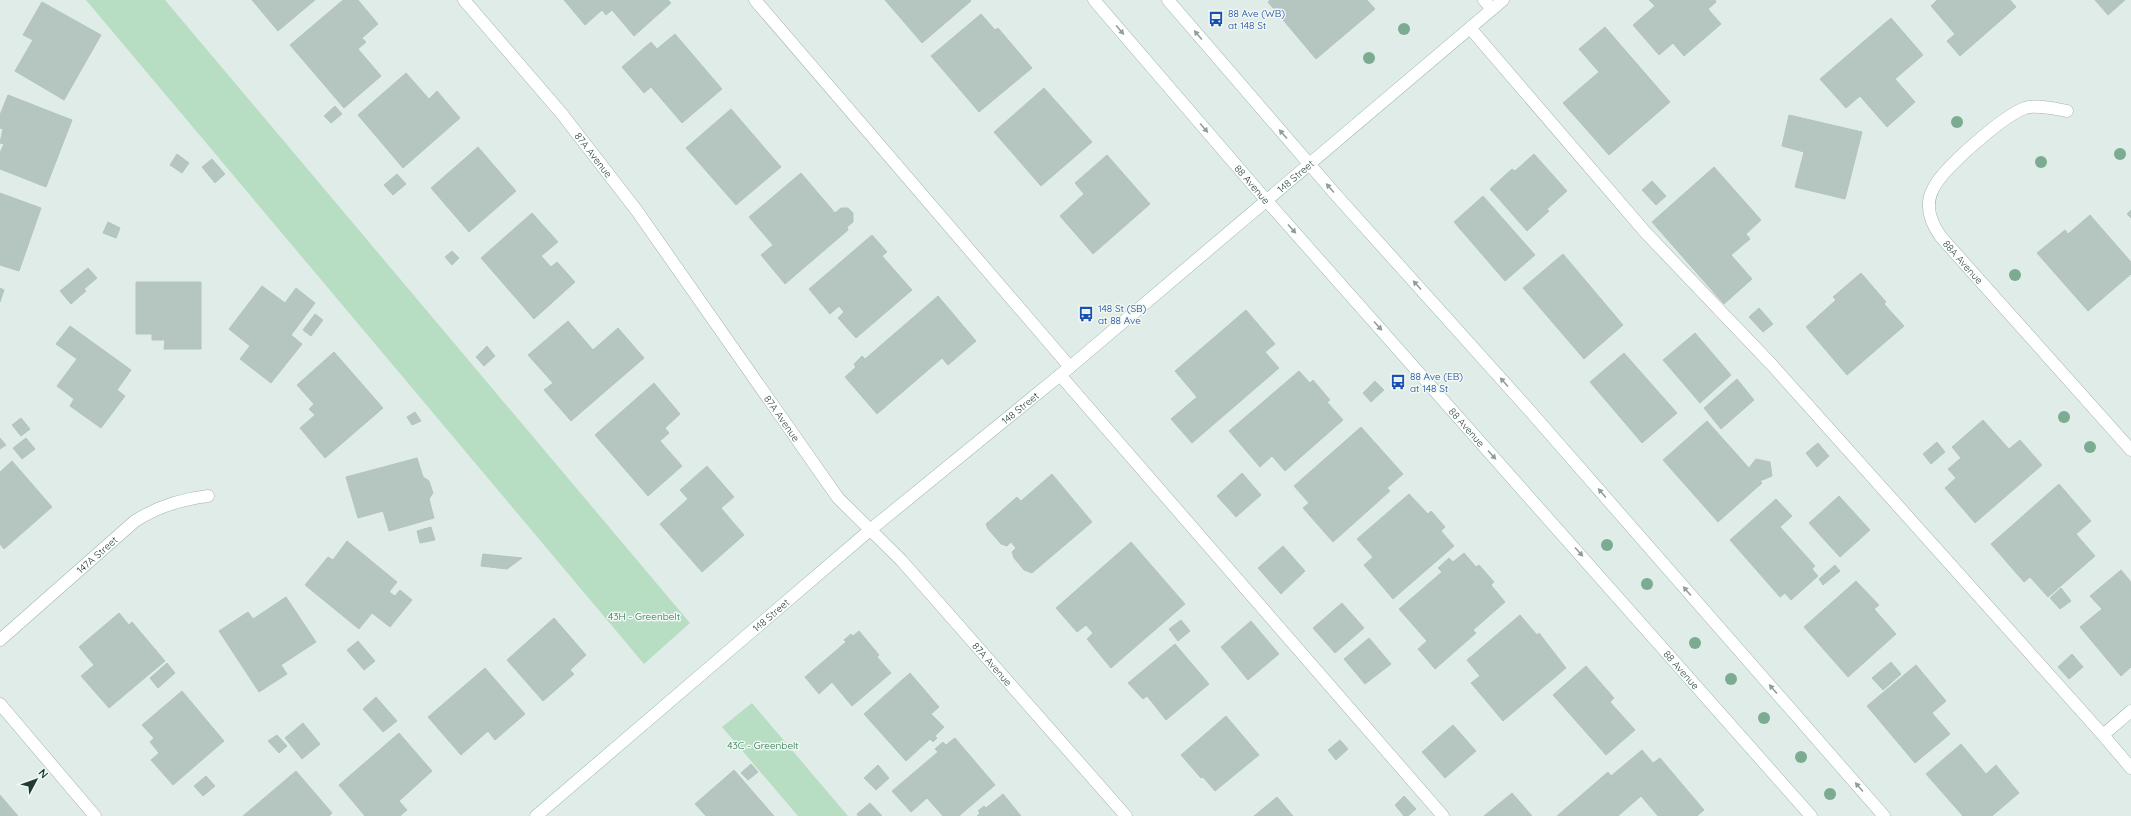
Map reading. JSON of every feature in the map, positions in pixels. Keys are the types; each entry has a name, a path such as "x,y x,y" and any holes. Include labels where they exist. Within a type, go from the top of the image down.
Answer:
{"street":[{"name":"87A Avenue","path":"464,0 562,114 608,172 666,251 838,498 901,560 1126,816"},
{"path":"755,0 1070,366"},
{"name":"88 Avenue","path":"1094,0 1266,200 1811,816"},
{"path":"1168,0 1309,163 1524,405 1884,816"},
{"name":"148 Street","path":"536,816 870,530 1060,375 1470,28 1488,5 1503,0"},
{"path":"1470,28 1646,234 1777,370 2131,768"},
{"name":"88A Avenue","path":"2067,111 2047,108 2026,108 2002,122 1941,176 1932,189 1929,202 1929,214 1933,226 1941,237 2131,450"},
{"path":"1060,375 1443,816"},
{"name":"147A Street","path":"0,640 134,522 147,514 177,502 208,496"},
{"path":"0,704 95,816"},
{"path":"2103,735 2131,711"}],"green space":[{"name":"43H - Greenbelt","path":"86,0 165,0 690,623 644,664"},
{"name":"43C - Greenbelt","path":"752,703 848,816 798,816 722,727"}],"building":[{"path":"252,0 315,0 278,31"},
{"path":"343,0 358,0 378,24 362,38 366,42 358,49 381,76 344,108 290,45"},
{"path":"564,0 668,0 671,3 634,36 612,10 606,15 602,10 585,25"},
{"path":"885,0 970,0 971,1 922,43"},
{"path":"1270,0 1367,0 1375,9 1316,59 1268,2"},
{"path":"1649,0 1715,0 1716,2 1708,9 1721,24 1684,56 1673,43 1659,55 1633,25 1655,6"},
{"path":"1937,0 2010,0 2016,7 1960,56 1947,41 1955,34 1931,6"},
{"path":"2095,0 2125,0 2108,15"},
{"path":"42,2 101,35 64,100 15,71 33,40 23,35"},
{"path":"981,14 995,30 998,28 1032,68 979,112 931,56"},
{"path":"1891,18 1923,55 1895,79 1915,102 1887,127 1860,96 1846,108 1820,79"},
{"path":"1605,27 1670,102 1609,155 1563,103 1599,72 1579,49"},
{"path":"675,34 722,89 682,123 651,87 644,93 622,67 651,42 657,49"},
{"path":"406,73 429,99 437,91 460,118 403,168 358,115"},
{"path":"1044,88 1092,142 1041,186 994,132"},
{"path":"8,95 72,120 46,187 0,169 0,153 4,144 0,143 3,129 0,128 0,115"},
{"path":"335,106 342,114 331,123 324,116"},
{"path":"731,109 781,167 736,205 686,148"},
{"path":"1789,115 1862,132 1845,199 1795,187 1804,152 1782,146"},
{"path":"478,147 516,191 469,232 431,188"},
{"path":"177,154 189,163 182,173 170,165"},
{"path":"1534,154 1567,191 1547,209 1549,211 1527,231 1490,189 1512,169 1515,171"},
{"path":"1107,155 1150,204 1093,254 1060,216 1084,194 1075,183"},
{"path":"212,159 225,174 215,183 202,167"},
{"path":"1714,167 1761,220 1746,234 1750,239 1731,255 1752,279 1724,304 1652,222"},
{"path":"801,173 835,213 841,208 848,208 853,213 853,222 847,227 848,230 785,284 761,255 773,245 749,217"},
{"path":"397,174 406,184 393,195 384,185"},
{"path":"1652,181 1666,196 1656,205 1642,190"},
{"path":"0,193 41,208 19,271 0,265"},
{"path":"1483,196 1535,255 1505,281 1454,222"},
{"path":"2131,210 2131,218 2127,214"},
{"path":"532,213 558,242 541,256 551,267 557,262 575,282 534,319 481,258"},
{"path":"2090,215 2131,262 2131,274 2088,311 2037,253 2065,230 2068,234"},
{"path":"108,222 120,228 116,238 103,233"},
{"path":"872,235 887,252 882,256 912,290 856,338 838,318 844,312 839,306 830,314 809,289"},
{"path":"452,251 459,258 452,265 445,257"},
{"path":"1563,254 1623,325 1584,359 1523,288"},
{"path":"88,268 97,278 84,289 86,291 71,304 60,291"},
{"path":"1861,273 1886,302 1884,304 1904,326 1847,375 1806,327 1836,300 1833,297"},
{"path":"136,282 201,282 201,349 164,349 165,340 152,340 152,334 136,334"},
{"path":"262,286 285,303 296,288 315,303 291,335 302,344 271,383 240,359 250,346 229,329"},
{"path":"0,288 4,290 0,302"},
{"path":"938,296 976,341 948,365 942,358 877,414 845,377 856,367 854,364 862,356 865,359"},
{"path":"1759,308 1773,324 1763,332 1749,317"},
{"path":"1246,310 1275,344 1265,352 1279,368 1192,443 1171,419 1197,397 1175,371"},
{"path":"315,314 323,320 311,336 303,330"},
{"path":"568,321 593,350 618,328 644,358 571,421 544,390 553,383 528,355"},
{"path":"70,326 131,370 117,390 125,396 101,428 70,406 74,399 57,386 77,359 56,344"},
{"path":"1695,333 1731,375 1700,403 1663,360"},
{"path":"487,346 495,356 484,366 476,357"},
{"path":"334,352 383,408 325,458 300,428 315,415 309,409 314,404 297,385"},
{"path":"1624,353 1677,413 1642,443 1590,382"},
{"path":"1299,371 1310,383 1313,380 1330,400 1327,402 1343,420 1285,471 1272,456 1260,467 1229,431"},
{"path":"1737,379 1754,400 1721,429 1704,408"},
{"path":"1375,381 1384,390 1371,402 1363,393"},
{"path":"654,383 680,414 665,428 669,433 660,441 682,466 648,496 595,435"},
{"path":"415,412 421,421 412,425 407,417"},
{"path":"21,418 30,429 21,436 12,425"},
{"path":"1983,420 2009,449 2020,440 2042,465 1975,523 1945,488 1956,478 1948,469 1961,458 1952,447"},
{"path":"1707,421 1749,468 1756,459 1770,462 1772,476 1760,481 1762,483 1718,522 1663,460"},
{"path":"1361,427 1403,474 1387,488 1390,491 1333,542 1303,508 1309,503 1294,486"},
{"path":"0,438 6,445 0,449"},
{"path":"26,438 35,449 22,459 13,448"},
{"path":"1937,442 1945,452 1931,464 1923,454"},
{"path":"1818,443 1829,456 1817,467 1806,453"},
{"path":"417,458 423,477 429,481 433,493 429,499 434,518 389,531 383,511 358,518 346,477"},
{"path":"12,461 52,507 4,549 0,544 0,472"},
{"path":"707,466 734,497 721,508 744,535 702,572 660,524 688,499 680,490"},
{"path":"1242,473 1261,495 1236,517 1217,496"},
{"path":"1052,474 1092,522 1032,573 1024,570 1014,558 1012,552 1016,548 1011,542 1007,546 1001,544 988,529 986,524 1017,497 1021,501"},
{"path":"2059,484 2091,521 2076,534 2095,556 2048,597 2030,577 2024,582 1991,544"},
{"path":"1409,494 1428,514 1431,511 1445,527 1441,531 1454,546 1393,599 1364,565 1373,557 1357,539"},
{"path":"1839,496 1870,530 1840,557 1809,523"},
{"path":"1776,499 1792,516 1780,527 1815,566 1812,569 1818,576 1791,600 1785,593 1780,597 1730,540"},
{"path":"431,527 435,540 420,543 417,531"},
{"path":"347,541 397,582 389,592 395,596 400,590 412,600 390,627 372,613 359,629 305,585 328,557 333,560"},
{"path":"1131,542 1185,604 1111,668 1087,639 1093,633 1086,625 1077,632 1056,608"},
{"path":"1283,546 1305,571 1281,594 1258,568"},
{"path":"1464,553 1476,567 1479,565 1494,582 1491,585 1505,602 1473,630 1476,633 1435,669 1418,649 1427,641 1399,609 1442,572 1438,568 1449,558 1453,562"},
{"path":"483,554 522,558 507,569 481,566"},
{"path":"1835,565 1840,571 1823,585 1819,579"},
{"path":"2121,570 2131,582 2131,667 2121,676 2080,627 2102,609 2090,596"},
{"path":"1856,581 1879,605 1874,609 1896,634 1848,677 1804,627"},
{"path":"2061,588 2071,601 2060,609 2050,598"},
{"path":"286,597 316,642 281,665 287,674 259,692 219,631 248,612 253,619"},
{"path":"1342,603 1364,628 1335,653 1313,628"},
{"path":"119,613 129,625 132,622 165,661 109,708 81,676 94,665 79,647"},
{"path":"1520,615 1537,635 1539,633 1566,668 1503,721 1471,683 1480,676 1467,660"},
{"path":"554,618 586,655 570,670 574,674 543,701 507,660"},
{"path":"1181,620 1190,631 1178,641 1169,629"},
{"path":"1251,621 1279,654 1248,680 1221,647"},
{"path":"859,631 879,655 877,657 891,673 852,706 832,682 819,694 805,677 846,642 844,640 851,634 853,636"},
{"path":"1369,638 1391,664 1365,684 1344,659"},
{"path":"358,641 375,661 364,670 347,650"},
{"path":"1175,644 1209,684 1166,720 1147,696 1143,699 1128,683"},
{"path":"2072,654 2083,667 2069,679 2058,667"},
{"path":"1891,662 1901,674 1883,690 1872,678"},
{"path":"167,663 175,673 158,688 150,678"},
{"path":"1916,665 1946,701 1932,713 1950,734 1915,763 1867,706"},
{"path":"1586,666 1614,698 1610,702 1635,730 1606,755 1553,695"},
{"path":"485,668 525,714 495,740 488,731 461,755 428,717"},
{"path":"910,673 939,707 931,714 944,727 935,736 937,738 933,742 930,739 906,761 864,714"},
{"path":"182,691 224,741 173,785 151,760 159,753 150,742 154,738 142,725"},
{"path":"376,697 397,721 383,732 363,709"},
{"path":"1226,716 1259,755 1215,791 1203,777 1201,778 1181,755"},
{"path":"303,723 320,744 302,759 285,738"},
{"path":"1453,725 1476,751 1445,778 1422,752"},
{"path":"399,733 432,771 399,801 407,810 400,816 365,816 339,785"},
{"path":"277,735 287,746 279,753 268,741"},
{"path":"955,738 995,785 959,816 943,816 927,798 911,812 892,791 938,752 935,749 943,742 946,745"},
{"path":"1340,740 1348,749 1336,760 1328,750"},
{"path":"1961,744 1986,774 1996,765 2019,793 1992,816 1963,816 1926,774"},
{"path":"1642,750 1653,763 1660,758 1704,810 1697,816 1658,816 1641,796 1618,816 1557,816 1608,772 1611,776"},
{"path":"751,764 758,772 748,780 741,773"},
{"path":"878,765 889,778 876,790 864,778"},
{"path":"734,770 774,816 706,816 695,804"},
{"path":"296,771 332,813 329,816 243,816"},
{"path":"206,776 215,786 203,796 194,786"},
{"path":"1512,793 1532,816 1484,816"},
{"path":"1003,794 1021,816 977,816 980,813 978,811 984,806 986,808"},
{"path":"0,795 18,816 0,816"},
{"path":"1404,796 1416,809 1408,816 1404,816 1395,805"},
{"path":"1277,797 1293,816 1254,816"},
{"path":"870,803 882,816 858,816 857,814"}],"place":[{"name":"88 Ave (WB) at 148 St","path":"1216,19"},
{"name":"148 St (SB) at 88 Ave","path":"1086,314"},
{"name":"88 Ave (EB) at 148 St","path":"1398,382"}]}
